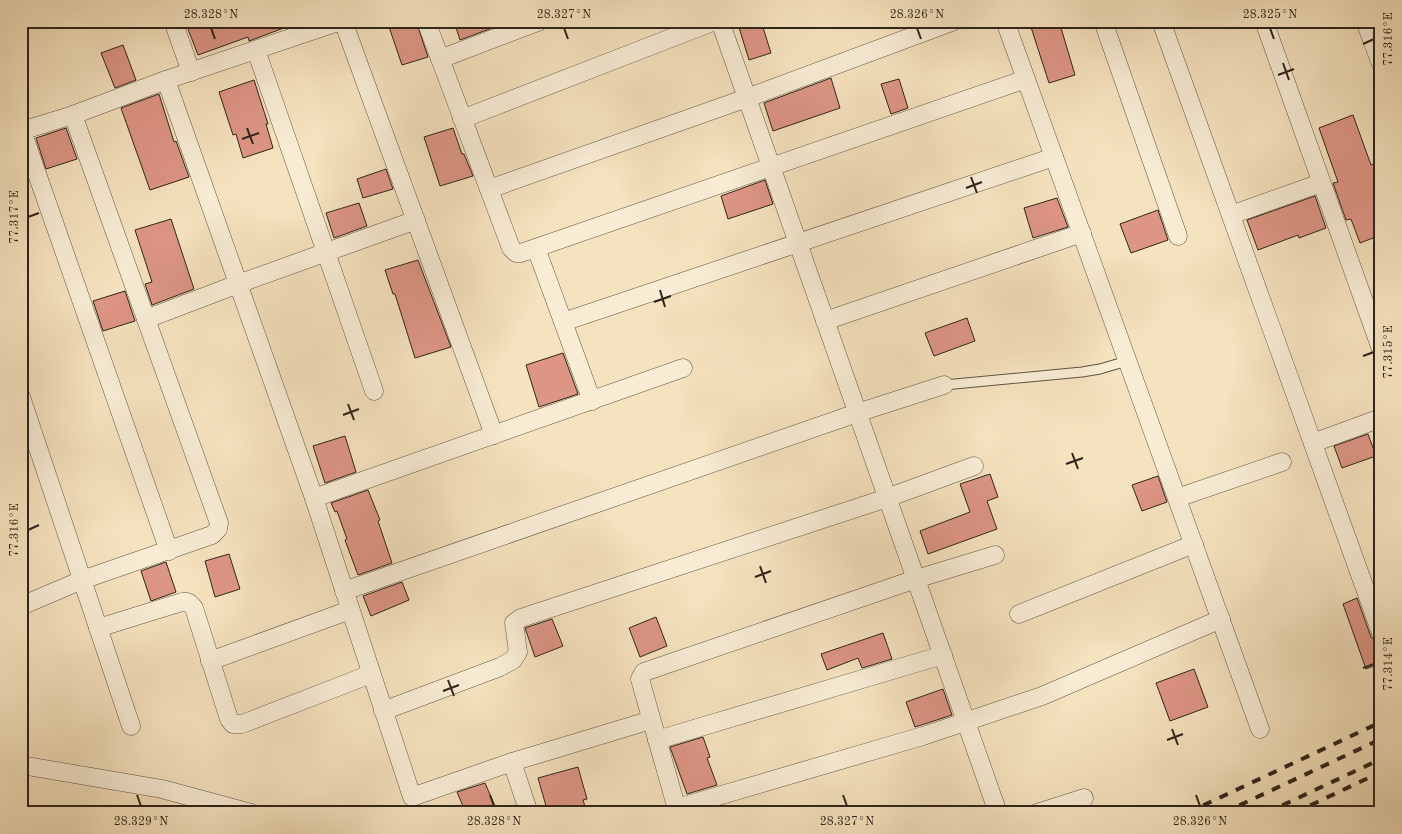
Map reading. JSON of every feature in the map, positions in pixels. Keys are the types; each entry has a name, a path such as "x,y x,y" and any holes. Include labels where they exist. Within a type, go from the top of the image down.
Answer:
{"street":[{"path":"172,21 191,72"},
{"path":"169,551 21,131 73,115 166,80 256,50 310,26 342,21 494,435"},
{"path":"426,21 510,248 516,253 536,248 1026,79"},
{"path":"440,58 540,21"},
{"path":"462,118 715,21"},
{"path":"720,21 998,813"},
{"path":"489,189 747,98 954,21"},
{"path":"1005,21 1260,729"},
{"path":"1103,21 1178,236"},
{"path":"1162,21 1381,633"},
{"path":"1264,21 1381,349"},
{"path":"1365,21 1381,64"},
{"path":"256,50 374,391"},
{"path":"166,80 314,498 412,797 512,762 651,720"},
{"path":"21,606 82,580 212,535 218,529 218,523 73,115"},
{"path":"563,322 1054,157"},
{"path":"1231,215 1321,183"},
{"path":"146,319 416,220"},
{"path":"825,321 1082,233"},
{"path":"536,248 592,400"},
{"path":"314,498 683,368"},
{"path":"344,592 857,413 944,385"},
{"path":"21,397 131,726"},
{"path":"1313,443 1381,418"},
{"path":"1177,498 1282,462"},
{"path":"383,711 500,667 513,660 518,652 514,623 521,618 887,498 974,466"},
{"path":"1018,614 1194,544"},
{"path":"995,555 916,579 644,672 640,679 678,810 923,736 1042,696 1221,619"},
{"path":"98,628 187,602 194,608 229,719 233,724 239,725 371,674"},
{"path":"210,661 350,610"},
{"path":"657,740 943,655"},
{"path":"512,762 529,813"},
{"path":"21,765 162,789 251,813"},
{"path":"1037,813 1084,798"}],"lane":[{"path":"944,385 1082,372 1128,361"}],"building":[{"path":"185,21 297,21 297,23 249,41 248,37 198,55"},
{"path":"387,21 416,21 428,57 402,65"},
{"path":"454,21 490,21 492,28 460,40"},
{"path":"737,21 761,21 771,53 749,60"},
{"path":"1029,21 1059,21 1075,75 1049,83"},
{"path":"123,45 136,80 115,88 101,53"},
{"path":"831,78 840,108 773,131 764,103"},
{"path":"899,79 908,108 891,114 881,84"},
{"path":"254,80 268,124 266,124 273,148 243,158 236,134 233,135 219,92"},
{"path":"159,94 174,142 176,141 189,177 150,190 121,108"},
{"path":"1353,115 1371,165 1375,163 1381,178 1381,235 1360,243 1351,219 1346,220 1333,183 1338,182 1319,128"},
{"path":"66,128 77,159 46,169 36,138"},
{"path":"453,128 462,154 464,154 473,176 440,186 424,137"},
{"path":"386,169 393,189 363,198 357,179"},
{"path":"765,180 773,204 728,219 721,196"},
{"path":"1315,196 1326,228 1299,238 1298,235 1258,250 1247,220"},
{"path":"1057,198 1068,227 1033,238 1024,208"},
{"path":"359,203 367,226 334,238 326,213"},
{"path":"1158,210 1168,240 1131,253 1120,224"},
{"path":"171,219 194,289 152,305 145,284 152,282 135,230"},
{"path":"418,260 451,347 415,358 395,294 393,294 385,270"},
{"path":"125,291 135,321 103,331 93,301"},
{"path":"967,318 975,341 934,356 925,333"},
{"path":"563,353 578,394 539,407 526,365"},
{"path":"1368,434 1376,456 1342,468 1334,446"},
{"path":"345,436 356,472 325,483 313,446"},
{"path":"990,474 998,497 987,501 997,529 928,554 920,531 970,512 960,484"},
{"path":"1158,476 1167,502 1142,511 1132,485"},
{"path":"368,490 380,520 378,521 392,563 358,575 337,511 335,512 331,503"},
{"path":"229,554 240,589 215,597 205,561"},
{"path":"166,562 176,592 151,601 141,571"},
{"path":"402,582 409,600 371,616 363,596"},
{"path":"1357,598 1371,637 1381,645 1381,663 1366,669 1343,604"},
{"path":"656,617 667,646 640,657 629,628"},
{"path":"552,619 563,646 535,657 525,628"},
{"path":"883,633 892,659 862,668 858,658 827,670 821,654"},
{"path":"1194,669 1208,707 1170,721 1156,683"},
{"path":"943,689 952,715 915,727 906,702"},
{"path":"703,737 710,757 707,758 717,785 687,794 670,747"},
{"path":"578,767 587,799 583,800 587,813 548,813 538,778"},
{"path":"485,783 498,813 466,813 457,792"},
{"path":"724,805 727,813 706,813 705,811"}],"railway":[{"path":"1187,813 1381,722"},
{"path":"1223,813 1381,739"},
{"path":"1266,813 1381,759"},
{"path":"1294,813 1381,772"}]}
